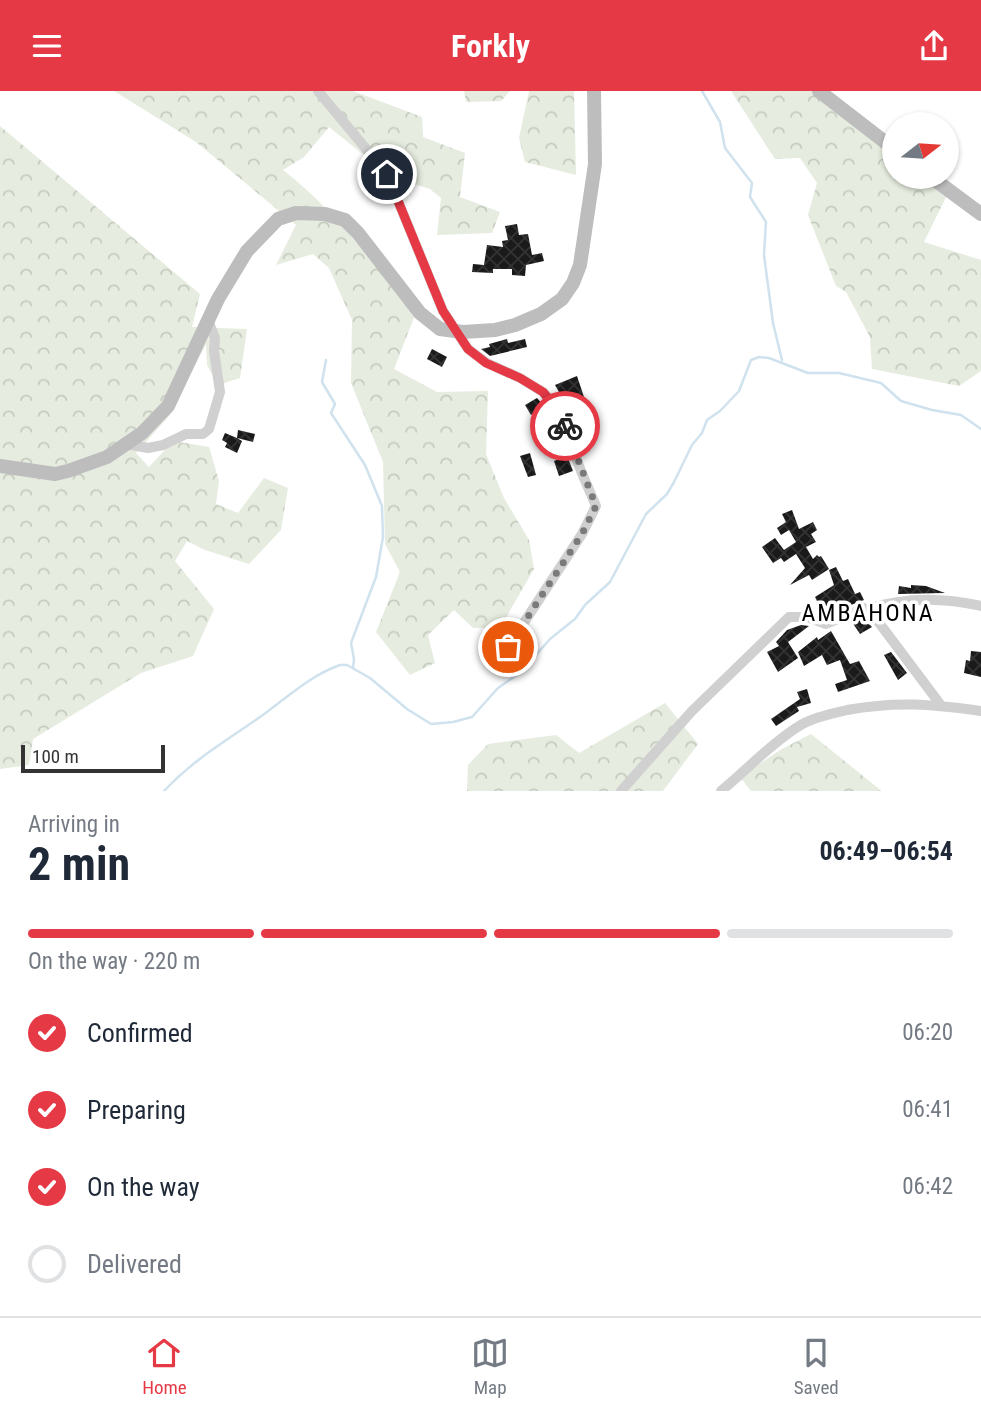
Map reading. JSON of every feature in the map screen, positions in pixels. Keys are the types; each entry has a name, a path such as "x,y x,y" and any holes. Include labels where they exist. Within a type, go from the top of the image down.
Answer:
{"street":[{"path":"318,91 387,174 424,267 453,329 468,349 486,363 543,392 559,411 596,506 582,534 508,647"},
{"path":"0,466 55,474 87,465 126,444 155,421 168,406 218,299 247,251 278,219 296,213 310,212 345,220 420,313 440,329 463,332 515,325 549,309 562,299 573,283 580,265 595,164 594,91"},
{"path":"819,91 882,140"},
{"path":"947,189 981,214"},
{"path":"126,444 148,448 163,445 186,434 204,434 209,429 220,391 214,351 215,338 208,320"},
{"path":"621,791 692,711 789,617 807,617 826,624 864,608 890,601 922,599 981,605"},
{"path":"867,609 940,704"},
{"path":"721,791 767,748 798,726 829,714 882,704 940,704 981,711"}],"green space":[{"path":"114,91 353,91 422,117 423,137 465,153 460,197 500,212 492,233 437,235 441,198 430,189 391,177 329,127 304,157 283,170 337,220 415,315 394,369 437,392 488,391 486,454 504,498 529,540 534,569 500,628 473,628 454,610 428,635 435,663 410,675 376,632 400,572 385,544 383,462 351,383 352,320 329,268 313,254 276,265 296,225 196,142"},
{"path":"464,91 510,91 501,101 466,102"},
{"path":"529,91 574,91 576,175 525,162 519,138"},
{"path":"731,91 815,91 882,144 882,189 939,189 947,195 924,242 981,260 981,371 959,386 872,369 870,337 846,292 836,286 808,215 817,183 800,158 775,159"},
{"path":"0,126 200,294 192,327 247,329 240,378 218,385 207,365 206,344 170,415 136,453 149,467 173,441 209,447 219,481 216,504 238,513 264,478 288,488 281,530 249,564 205,550 187,541 175,561 214,609 193,656 141,673 33,739 29,765 0,769"},
{"path":"665,703 698,744 663,791 467,791 468,765 488,744 556,735 579,753"},
{"path":"811,734 881,791 751,791 740,777 780,750"}],"building":[{"path":"517,224 519,235 528,234 532,255 542,253 544,261 526,265 525,276 512,275 512,269 493,269 493,273 472,272 473,264 484,265 487,245 503,247 502,241 508,240 505,226"},
{"path":"507,339 508,343 525,339 527,347 490,356 481,349 490,347 489,344"},
{"path":"432,349 447,357 442,367 427,359"},
{"path":"577,376 585,400 570,411 555,385"},
{"path":"537,398 552,415 560,437 547,441 536,422 535,412 531,415 525,405"},
{"path":"238,430 255,434 253,442 237,438"},
{"path":"225,433 242,441 237,453 225,447 227,443 222,440"},
{"path":"530,453 536,475 528,477 520,456"},
{"path":"567,456 573,471 559,476 554,461"},
{"path":"792,510 799,529 813,522 817,530 811,534 816,542 806,547 813,559 817,555 821,556 829,569 812,580 809,575 790,585 805,568 796,554 784,562 781,558 773,563 762,547 775,538 784,550 796,542 789,530 781,535 777,528 786,522 782,514"},
{"path":"836,567 843,581 848,579 855,594 860,592 864,600 838,610 835,607 824,615 815,597 834,585 829,570"},
{"path":"911,585 926,586 945,593 898,594 899,586 911,588"},
{"path":"863,617 872,627 860,634 852,622"},
{"path":"801,625 809,626 788,642 798,658 778,672 767,652 779,646 776,642 787,630"},
{"path":"831,631 850,664 859,661 870,681 838,692 835,684 847,680 840,660 827,665 822,655 804,666 798,652 817,637 818,640"},
{"path":"971,651 981,652 981,677 964,673"},
{"path":"891,652 907,673 898,680 884,655"},
{"path":"807,689 811,703 797,707 799,711 776,726 771,719 800,699 797,692"}],"waterway":[{"path":"702,91 720,122 725,148 752,183 750,197 766,222 764,255 773,323 782,360"},
{"path":"164,791 201,758 302,685 340,665 347,665 370,678 407,709 431,724 472,717 498,688 521,672 550,639 575,619 585,605 610,582 646,514 667,494 707,420 739,391 751,360 769,358 808,373 839,373 881,383 901,401 961,415 981,429"},
{"path":"326,360 322,382 335,404 331,413 365,465 382,506 383,537 376,577 351,643 353,668"}],"way so far":[{"path":"508,647 582,534 596,506 565,426"}],"district":[{"name":"AMBAHONA","path":"868,613"}],"route":[{"path":"387,174 403,218 453,329 468,349 486,363 543,392 559,411 565,426"}]}
